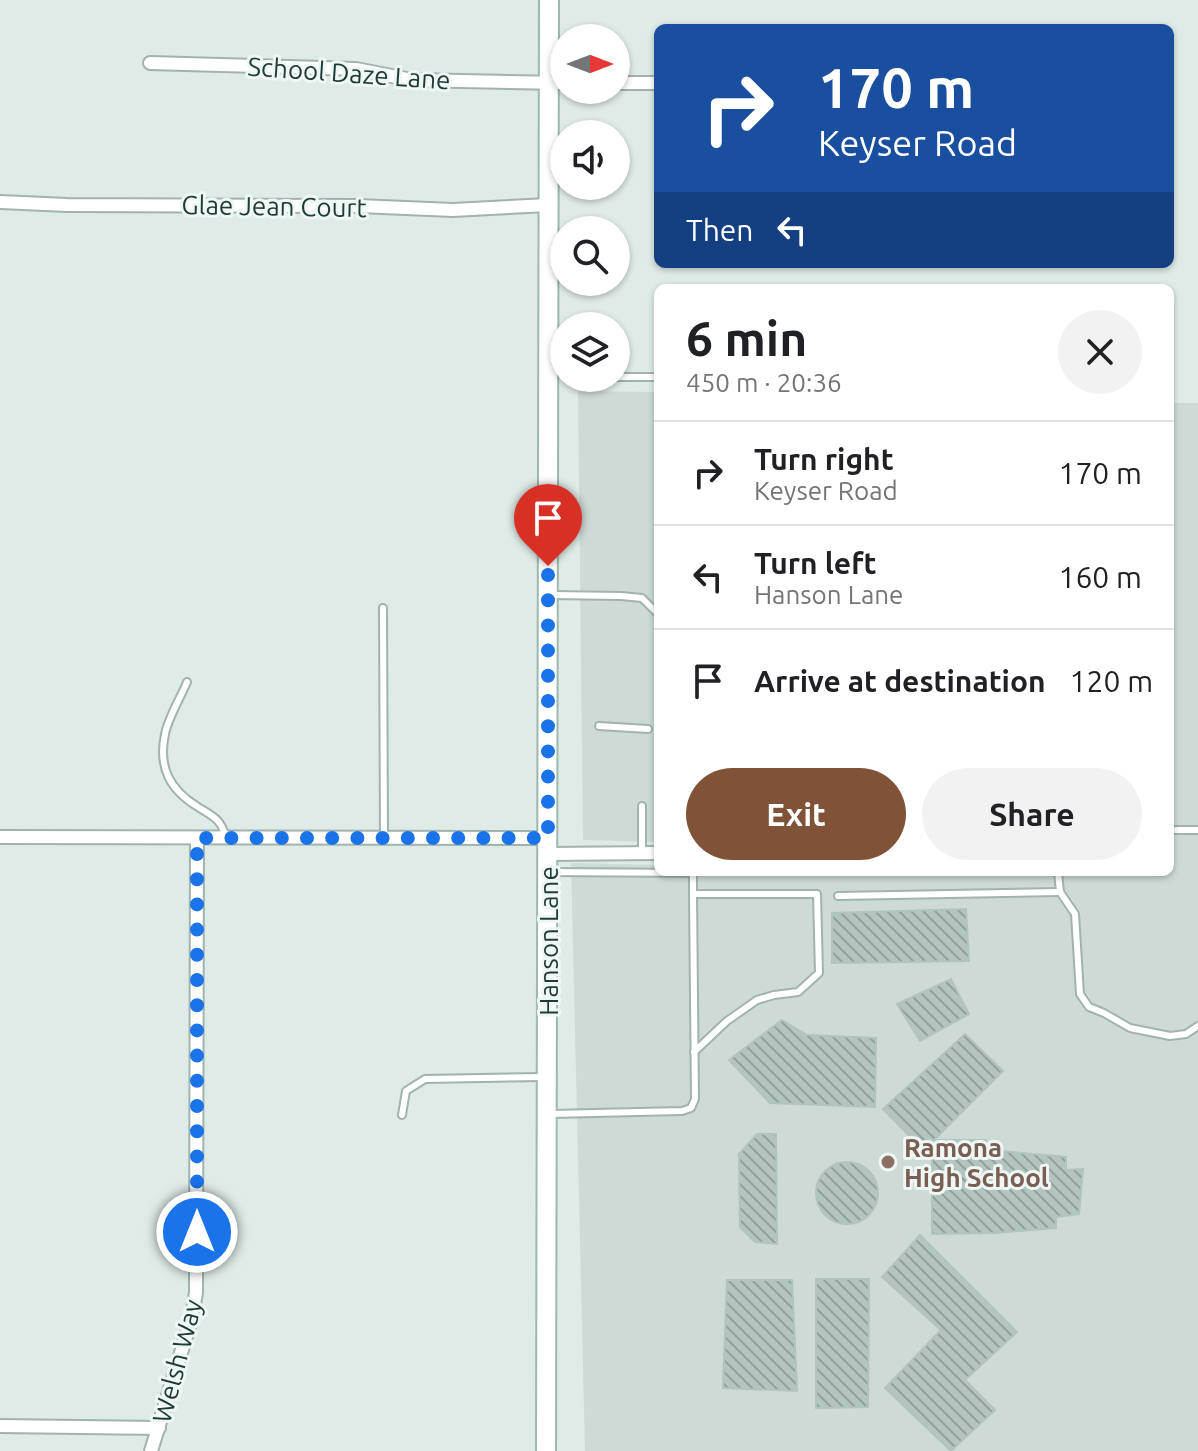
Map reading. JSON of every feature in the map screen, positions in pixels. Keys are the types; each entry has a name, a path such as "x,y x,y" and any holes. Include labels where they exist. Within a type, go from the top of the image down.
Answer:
{"main road":[{"name":"Hanson Lane","path":"549,0 551,24"},
{"name":"Hanson Lane","path":"553,312 548,205 555,104"},
{"name":"Hanson Lane","path":"546,1451 548,595 555,392"}],"street":[{"name":"School Daze Lane","path":"150,63 356,69 412,80 550,83"},
{"path":"630,83 654,83"},
{"name":"Glae Jean Court","path":"0,202 453,210 548,205"},
{"path":"0,837 384,838 548,855 654,853"},
{"name":"Welsh Way","path":"151,1451 191,1320 196,1293 197,838"},
{"path":"0,1426 159,1428"}],"lane":[{"path":"630,377 654,377"},
{"path":"548,595 642,598 654,610"},
{"path":"383,608 384,838"},
{"path":"187,682 165,732 166,773 173,787 185,799 219,820 226,838"},
{"path":"599,726 648,729"},
{"path":"642,806 642,853"},
{"path":"1174,830 1198,830"},
{"path":"548,855 654,868"},
{"path":"548,1114 682,1111 691,1108 695,1099 693,876"},
{"path":"1058,876 1060,892 1075,914 1080,994 1089,1007 1130,1028 1170,1036 1186,1034 1198,1026"},
{"path":"838,896 1060,892"},
{"path":"693,894 817,894 819,973 798,992 757,1000 727,1021 694,1052"},
{"path":"402,1115 406,1091 425,1079 548,1077"}],"shaded area":[{"path":"578,392 654,392 654,842 583,840"},
{"name":"Ramona High School","path":"1174,403 1198,403 1198,1451 585,1451 571,863 654,865 654,876 1174,876"}],"building":[{"path":"966,909 969,961 832,963 832,913"},
{"path":"951,979 969,1014 920,1041 897,1004"},
{"path":"782,1020 807,1035 876,1038 875,1107 770,1103 729,1060"},
{"path":"965,1034 1003,1071 934,1140 985,1140 1001,1151 1066,1157 1066,1170 1083,1169 1079,1214 1056,1217 1056,1228 932,1234 932,1159 883,1109"},
{"path":"757,1134 776,1134 777,1244 755,1242 740,1227 739,1154"},
{"path":"847,1162 859,1164 869,1171 876,1181 876,1205 869,1215 859,1222 847,1224 835,1222 825,1215 818,1205 816,1193 818,1181 825,1171 835,1164"},
{"path":"920,1235 1017,1332 965,1380 995,1410 951,1451 885,1388 941,1330 882,1277"},
{"path":"816,1279 869,1279 868,1407 816,1408"},
{"path":"727,1280 792,1280 797,1391 723,1388"}],"place":[{"name":"Ramona High School","path":"888,1162"}],"route":[{"path":"197,1232 197,838 548,838 548,566"}]}
